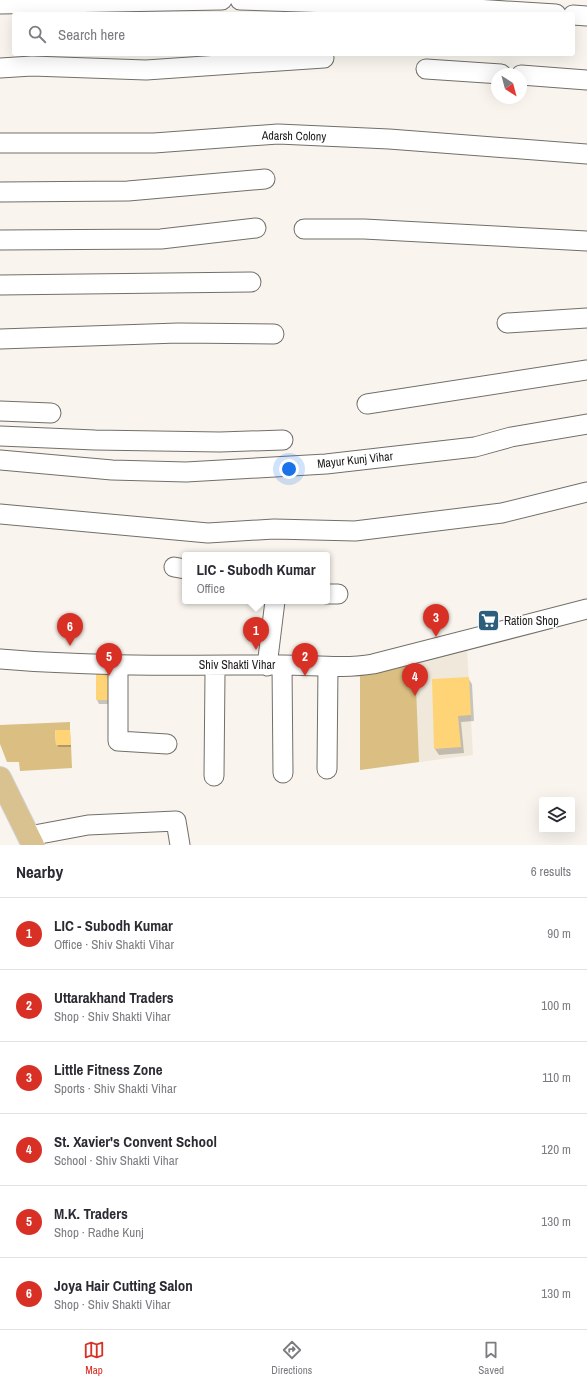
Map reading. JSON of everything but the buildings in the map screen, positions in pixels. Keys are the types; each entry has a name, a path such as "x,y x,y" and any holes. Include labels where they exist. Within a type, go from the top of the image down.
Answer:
{"main road":[{"path":"0,778 31,841"}],"street":[{"path":"0,4 222,0"},
{"path":"240,0 426,6 524,12"},
{"path":"575,15 587,16"},
{"path":"0,68 32,66 146,70 324,58"},
{"path":"426,69 491,73"},
{"path":"527,75 587,80"},
{"name":"Adarsh Colony","path":"0,143 154,143 278,134 396,140 587,154"},
{"path":"0,192 128,191 265,179"},
{"path":"0,240 161,239 256,228"},
{"path":"304,229 364,229 587,241"},
{"path":"0,285 251,282"},
{"path":"507,323 587,318"},
{"path":"0,338 170,333 274,334"},
{"path":"367,404 587,370"},
{"path":"0,411 51,413"},
{"name":"Mayur Kunj Vihar","path":"0,460 112,470 186,472 326,464 475,447 512,437 587,424"},
{"path":"0,436 95,440 220,442 283,440"},
{"path":"0,514 208,533 274,529 355,531 502,514 587,492"},
{"path":"275,604 275,666 283,772"},
{"name":"Shiv Shakti Vihar","path":"0,659 118,666 275,666 351,668 374,664 587,609"},
{"path":"118,666 118,741 167,744"},
{"path":"213,666 215,672 214,776"},
{"path":"326,769 328,667"},
{"path":"31,841 88,825 176,821 180,845"}],"shaded area":[{"path":"467,648 473,755 360,770 415,663"},
{"path":"415,663 419,762 360,770 360,675"},
{"path":"70,722 70,730 55,730 56,745 71,745 72,768 20,771 19,762 7,762 0,744 0,725"}],"place":[{"name":"Ration Shop","path":"488,621"},
{"name":"Little Fitness Zone","path":"436,637"},
{"name":"Joya Hair Cutting Salon","path":"70,646"},
{"name":"LIC - Subodh Kumar","path":"256,650"},
{"name":"M.K. Traders","path":"109,676"},
{"name":"Uttarakhand Traders","path":"305,676"},
{"name":"St. Xavier's Convent School","path":"415,696"}]}
